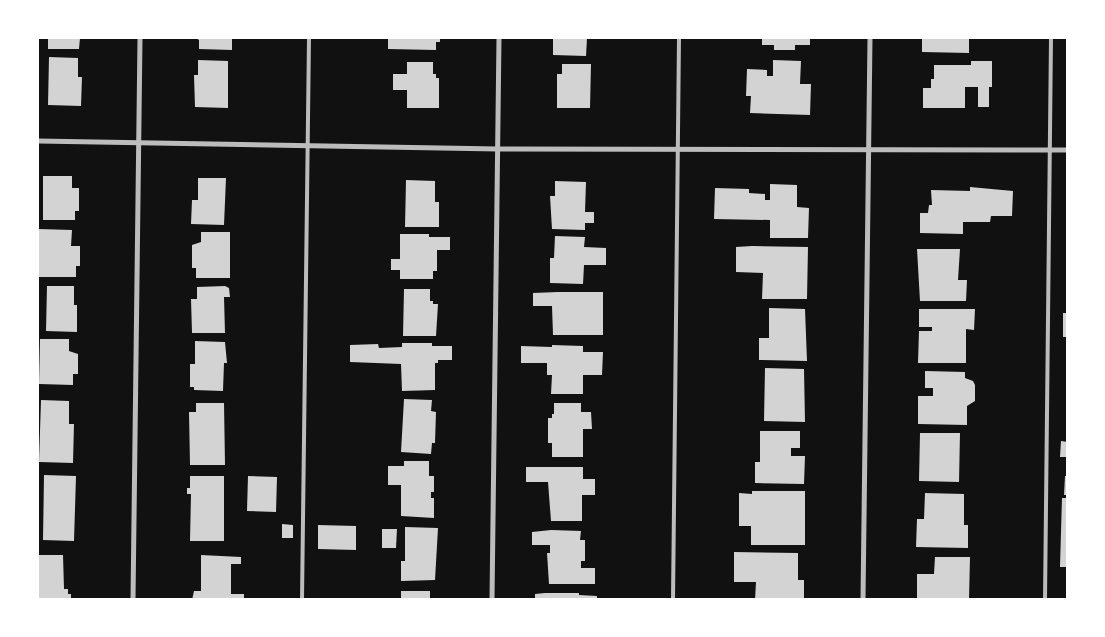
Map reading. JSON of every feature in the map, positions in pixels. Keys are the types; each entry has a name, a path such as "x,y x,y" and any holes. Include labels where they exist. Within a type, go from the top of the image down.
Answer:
{"street":[{"path":"133,600 140,38"},
{"path":"492,600 499,38"},
{"path":"863,600 870,38"},
{"path":"38,141 139,141 498,149 1068,150"}],"lane":[{"path":"302,600 310,38"},
{"path":"673,600 679,38"},
{"path":"1045,600 1051,38"}],"building":[{"path":"48,38 80,38 79,49 48,49"},
{"path":"196,38 232,38 232,50 199,49 199,40"},
{"path":"388,38 440,38 440,42 436,42 436,50 388,49"},
{"path":"553,38 587,38 586,56 553,55"},
{"path":"762,38 810,38 810,45 795,45 795,50 774,50 774,45 762,45"},
{"path":"922,38 969,38 969,53 922,52"},
{"path":"49,57 78,58 78,77 82,77 81,106 48,105"},
{"path":"198,60 228,61 228,108 195,107 194,75 198,75"},
{"path":"773,60 801,61 800,84 811,84 810,115 750,113 751,96 746,96 747,69 767,70 767,76 773,76"},
{"path":"971,61 992,61 992,87 989,87 989,107 978,107 978,87 965,87 965,108 923,108 923,88 931,88 931,79 934,79 934,65 971,65"},
{"path":"407,62 433,62 433,74 436,74 436,78 439,78 439,108 407,108 407,90 393,90 393,74 407,74"},
{"path":"562,64 591,64 590,108 557,108 557,74 562,74"},
{"path":"43,176 72,176 72,188 79,188 79,211 75,211 75,220 43,220"},
{"path":"198,178 226,178 224,225 191,224 192,200 198,200"},
{"path":"406,180 435,181 435,202 439,202 439,227 405,227"},
{"path":"555,181 586,182 585,212 594,212 594,223 585,223 585,230 552,229 550,196 555,196"},
{"path":"770,184 797,185 797,207 809,208 808,238 770,238 770,220 714,219 715,188 749,189 749,193 765,194 765,200 770,200"},
{"path":"970,187 1013,191 1012,216 991,216 990,222 963,222 963,234 920,233 920,213 928,213 929,205 932,205 931,190 970,191"},
{"path":"38,229 72,230 71,246 80,246 80,266 76,266 76,277 38,277"},
{"path":"201,232 230,232 230,278 196,278 196,268 192,268 192,245 201,242"},
{"path":"400,234 429,234 429,237 450,237 450,250 437,250 437,271 433,271 433,279 400,279 400,270 391,270 391,259 400,259"},
{"path":"555,236 585,237 584,247 606,248 606,265 584,265 583,284 550,283 550,258 554,258"},
{"path":"736,247 808,247 807,299 762,299 763,273 736,272"},
{"path":"917,249 960,249 958,280 967,280 966,301 920,301"},
{"path":"47,286 74,286 74,305 77,305 77,332 46,331"},
{"path":"225,286 229,288 230,297 224,297 225,333 192,333 191,299 197,299 197,287"},
{"path":"404,289 430,289 430,301 433,301 433,304 438,304 436,336 403,336"},
{"path":"603,292 603,335 553,335 552,306 533,306 533,293"},
{"path":"769,308 805,309 807,361 759,360 759,338 769,338"},
{"path":"919,309 975,309 974,330 966,329 966,363 918,363 919,331 932,331 932,327 919,327"},
{"path":"1063,313 1068,313 1068,337 1063,337"},
{"path":"40,339 69,339 69,351 78,354 78,374 73,374 73,385 39,384"},
{"path":"195,341 225,342 227,363 224,363 223,391 194,390 194,387 190,387 190,364 195,364"},
{"path":"402,343 432,343 432,346 452,346 452,360 438,360 438,363 435,363 435,390 402,391 401,364 350,362 350,345 378,344 379,348 402,347"},
{"path":"552,345 583,346 583,352 603,352 602,375 583,375 583,394 551,394 552,375 547,375 547,363 521,363 521,346 552,347"},
{"path":"765,368 804,369 805,422 764,421"},
{"path":"925,371 965,372 965,378 973,381 975,385 975,401 967,406 967,425 918,424 918,396 933,396 933,388 925,388"},
{"path":"404,399 432,400 431,411 436,412 435,443 432,443 431,454 401,452"},
{"path":"41,400 69,401 69,424 74,424 73,463 39,462"},
{"path":"196,403 224,403 225,465 190,465 189,412 196,412"},
{"path":"554,403 581,403 581,412 591,412 592,429 583,429 583,457 552,457 552,443 548,443 548,418 552,418 552,414 554,414"},
{"path":"760,431 800,431 800,448 791,448 791,456 805,456 804,484 755,483 755,462 760,462"},
{"path":"920,433 960,433 959,482 919,481"},
{"path":"1061,441 1068,442 1068,457 1060,457"},
{"path":"404,461 429,461 429,476 434,476 434,492 431,492 431,498 434,498 434,518 401,516 401,485 388,485 388,466 404,466"},
{"path":"526,467 583,467 583,479 595,479 595,495 582,495 582,521 551,521 548,482 526,482"},
{"path":"44,475 76,476 74,541 43,540"},
{"path":"190,476 224,476 224,541 190,541 191,494 187,494 187,488 190,488"},
{"path":"248,476 277,477 276,512 247,511"},
{"path":"1065,476 1068,476 1068,495 1064,495"},
{"path":"752,491 805,491 805,545 751,545 751,526 739,526 739,493 752,494"},
{"path":"925,493 964,494 964,525 968,525 968,548 916,547 917,519 924,519"},
{"path":"1062,498 1068,498 1068,567 1060,567"},
{"path":"282,524 293,525 293,538 282,538"},
{"path":"318,525 356,526 356,550 318,549"},
{"path":"405,527 438,528 435,580 401,581 401,561 405,561"},
{"path":"382,529 397,529 396,548 382,548"},
{"path":"551,530 581,531 580,540 585,540 585,561 581,561 581,568 595,568 595,584 549,584 547,553 550,553 550,545 532,545 532,532"},
{"path":"734,552 798,553 798,580 804,580 804,600 755,600 756,582 734,582"},
{"path":"38,555 63,555 64,589 68,589 68,594 71,594 71,600 38,600"},
{"path":"201,555 241,557 241,564 231,564 231,594 244,594 244,600 192,600 194,591 201,591"},
{"path":"935,557 970,557 969,600 917,600 917,574 934,574"},
{"path":"401,591 430,591 430,600 401,600"},
{"path":"579,593 579,595 597,596 597,600 535,600 535,594"}]}
